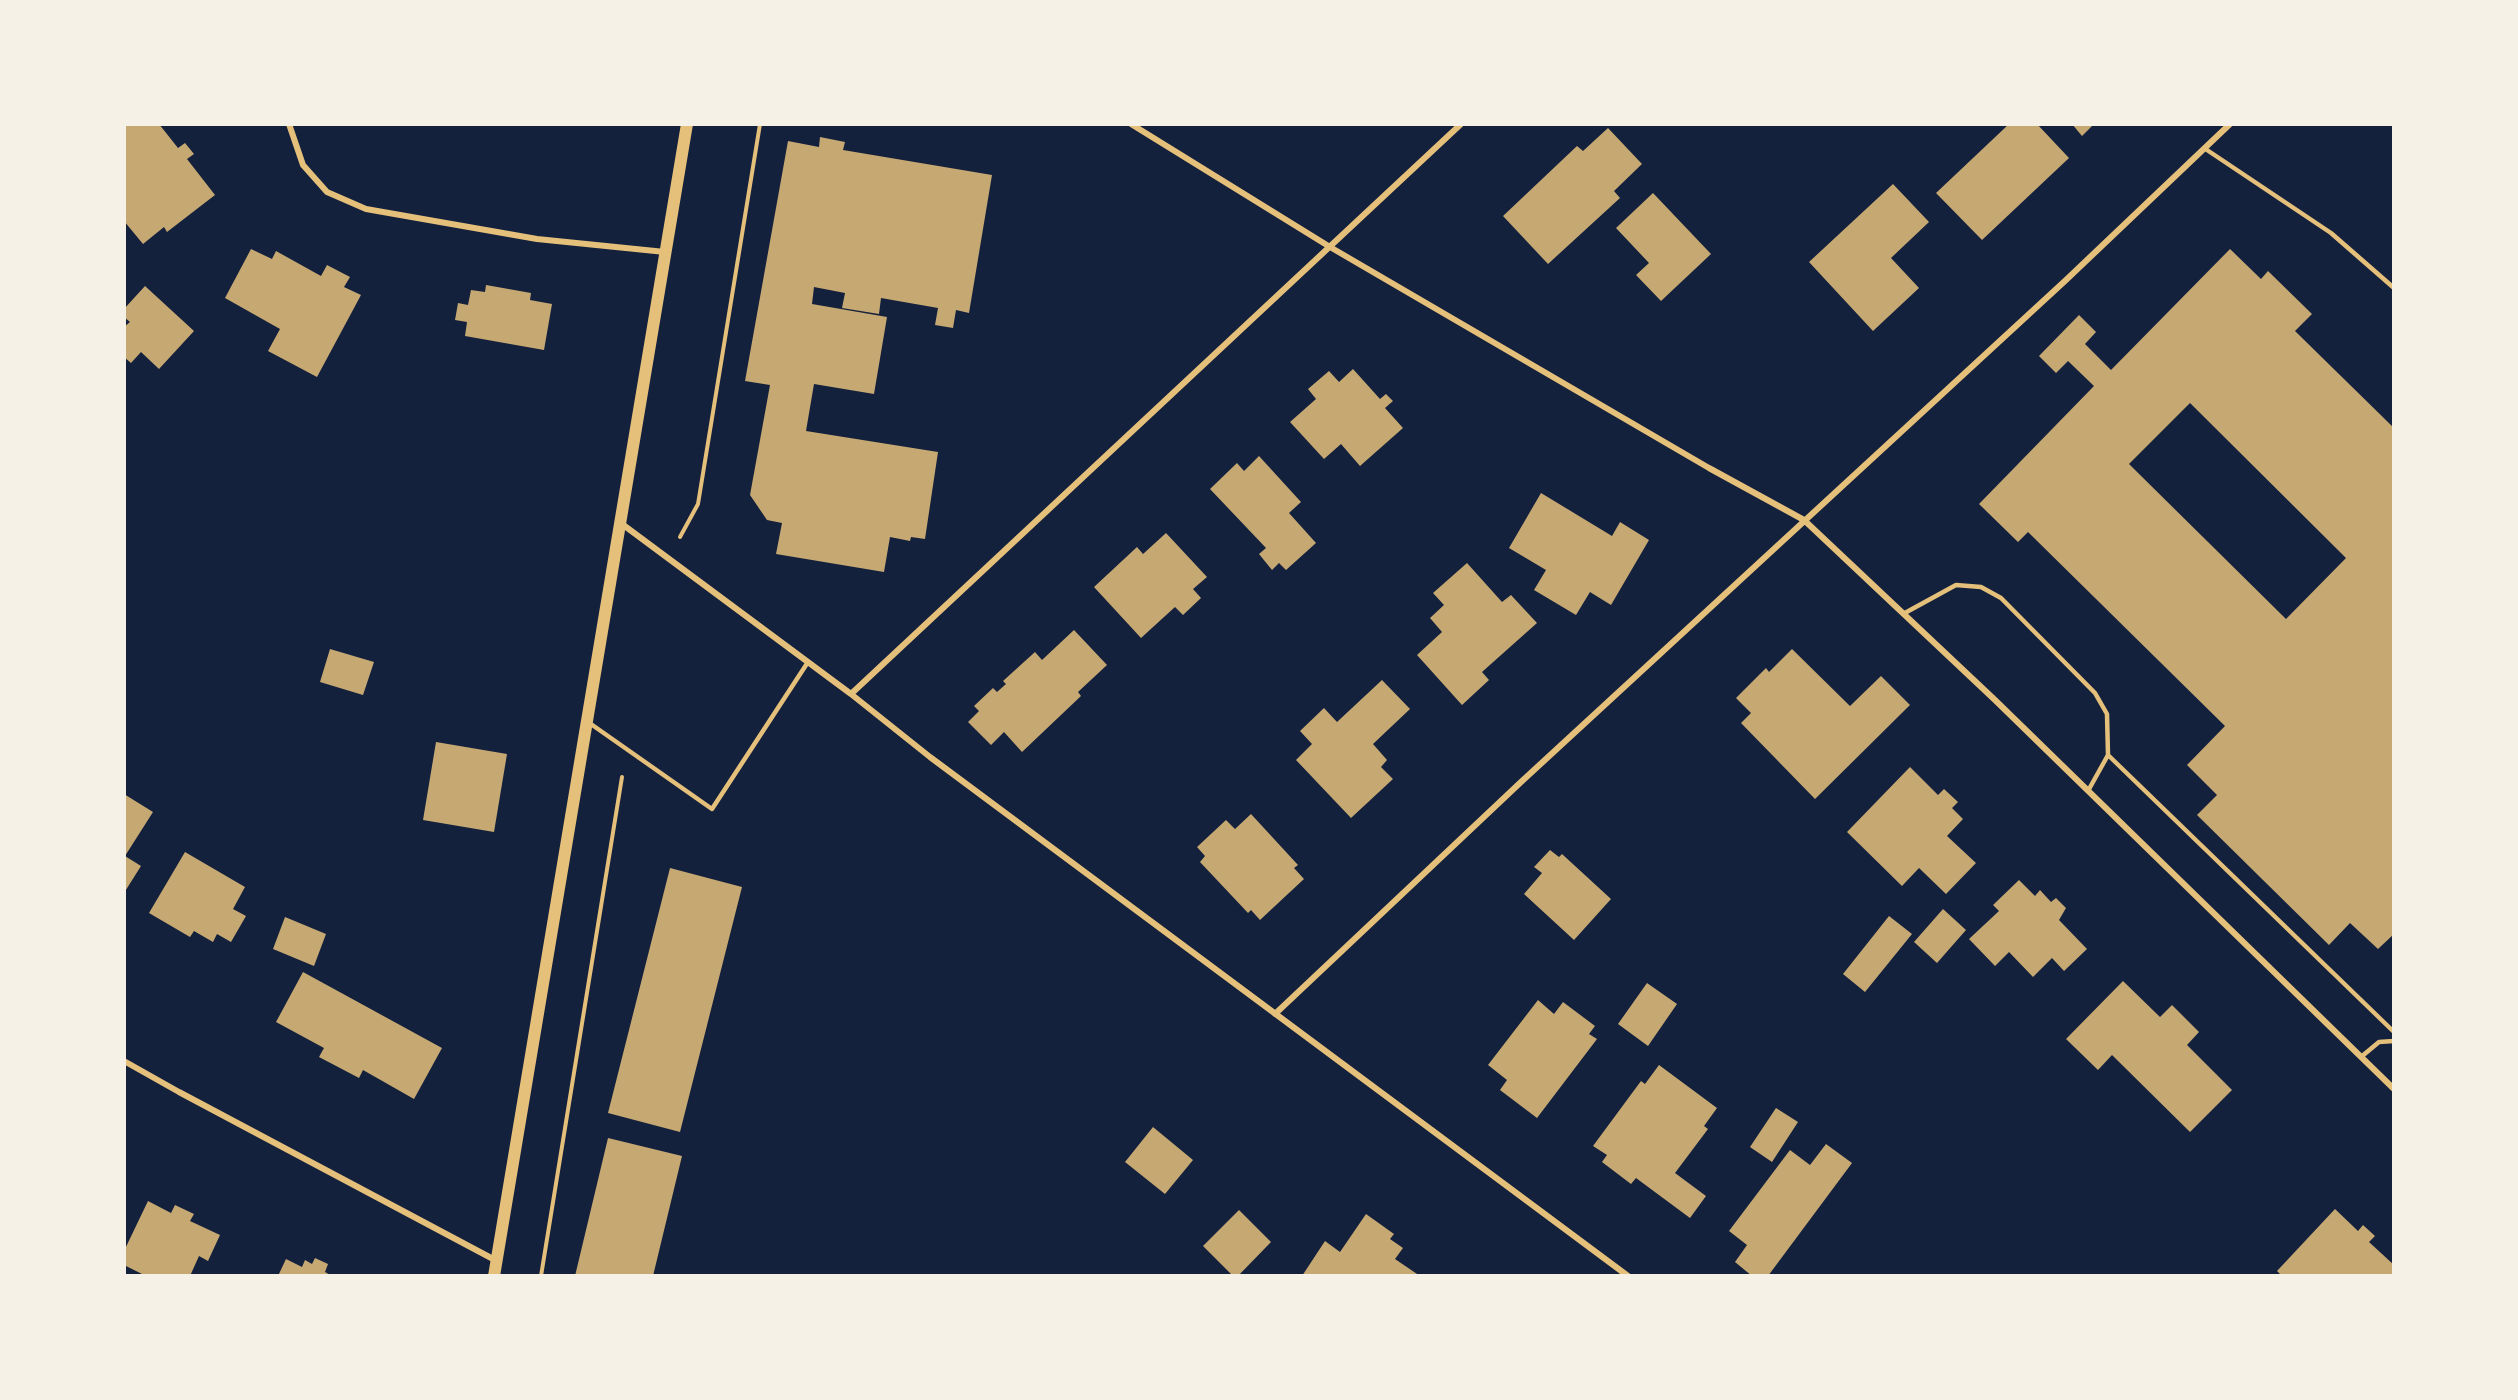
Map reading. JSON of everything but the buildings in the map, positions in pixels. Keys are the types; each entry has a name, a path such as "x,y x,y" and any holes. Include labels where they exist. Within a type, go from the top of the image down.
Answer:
{"main road":[{"path":"494,1275 622,524 687,124"}],"street":[{"path":"289,124 303,165 327,192 366,209 537,239 665,252"},
{"path":"1131,124 1330,247 1709,468 1804,520 2088,791 2394,1089"},
{"path":"851,694 1461,124"},
{"path":"1275,1014 1804,520 2066,280 2230,124"},
{"path":"622,524 851,694 930,757 1628,1275"},
{"path":"124,1061 495,1260"}],"lane":[{"path":"2204,148 2331,233 2394,288"},
{"path":"1903,614 1956,585 1981,587 2001,598 2095,693 2107,714 2108,755 2088,791"},
{"path":"588,722 712,809 808,663"},
{"path":"2108,755 2394,1032"},
{"path":"2361,1057 2379,1042 2394,1041"}],"path":[{"path":"668,558 698,504 760,124"},
{"path":"541,1275 627,749"}]}
